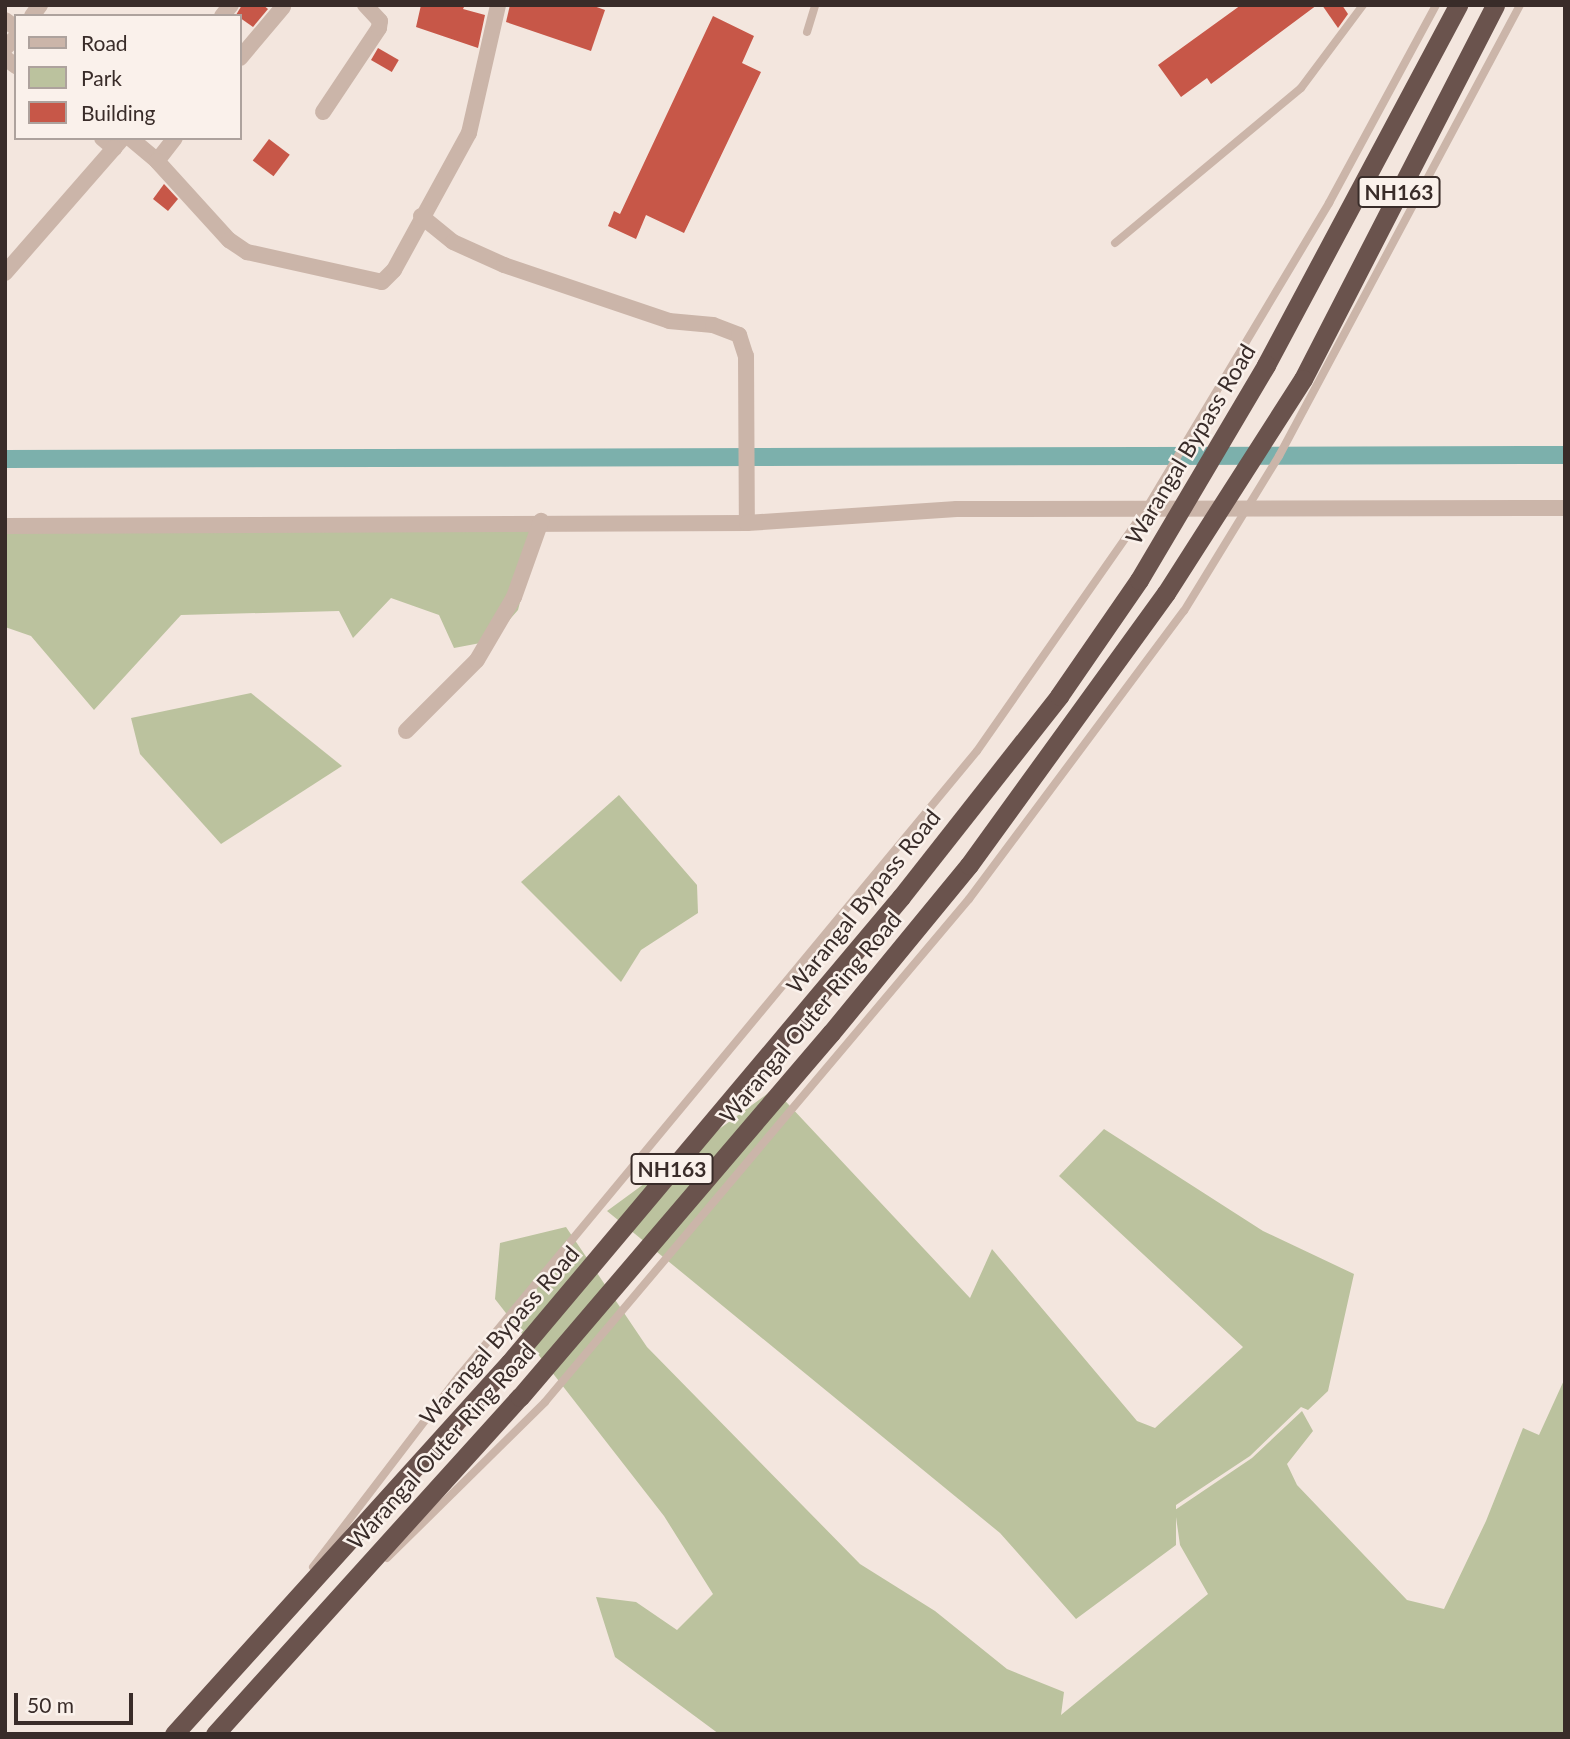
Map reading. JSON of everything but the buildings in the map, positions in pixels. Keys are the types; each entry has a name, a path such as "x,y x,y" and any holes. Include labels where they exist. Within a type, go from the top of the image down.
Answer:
{"highway":[{"name":"Warangal Bypass Road","path":"174,1734 510,1362 901,897 1059,696 1139,580 1266,365 1458,5"},
{"name":"Warangal Outer Ring Road","path":"215,1734 520,1396 831,1033 969,865 1166,593 1303,379 1495,5"}],"street":[{"path":"323,112 379,28 380,21 365,5"},
{"path":"132,140 157,161 229,240 247,252 283,263 382,282 394,270 421,216 469,134 498,5"},
{"path":"242,56 282,6"},
{"path":"157,161 173,140"},
{"path":"5,273 113,141"},
{"path":"421,216 453,242 505,265 669,321 731,329 739,335 746,356 744,413 747,523"},
{"path":"5,526 747,523 957,509 1565,508"},
{"path":"406,731 477,660 514,597 541,522"}],"lane":[{"path":"807,32 815,5"},
{"path":"1115,243 1301,88 1363,5"},
{"path":"247,1653 460,1375 977,751 1146,509 1329,203 1436,5"},
{"path":"275,1667 545,1402 969,899 1184,611 1248,509 1520,5"}],"green space":[{"path":"534,531 533,552 518,610 491,641 454,648 439,615 391,598 353,638 339,611 181,615 94,710 31,636 5,627 5,532"},
{"path":"251,693 342,766 221,844 140,754 131,718"},
{"path":"619,795 697,885 698,913 641,950 621,982 521,882"},
{"path":"774,1089 970,1298 992,1249 1137,1421 1155,1428 1243,1347 1059,1176 1104,1129 1263,1231 1354,1274 1328,1391 1308,1410 1301,1407 1250,1456 1176,1505 1176,1545 1076,1619 1000,1533 607,1211"},
{"path":"566,1227 647,1347 860,1564 935,1611 1007,1669 1064,1692 1061,1715 1208,1594 1180,1545 1175,1510 1252,1458 1302,1411 1313,1431 1287,1464 1297,1485 1407,1600 1444,1609 1486,1521 1523,1428 1539,1435 1565,1378 1565,1734 719,1734 615,1657 596,1597 636,1602 677,1630 713,1594 664,1516 495,1299 500,1243"}],"waterway":[{"path":"5,459 1565,455"}]}
